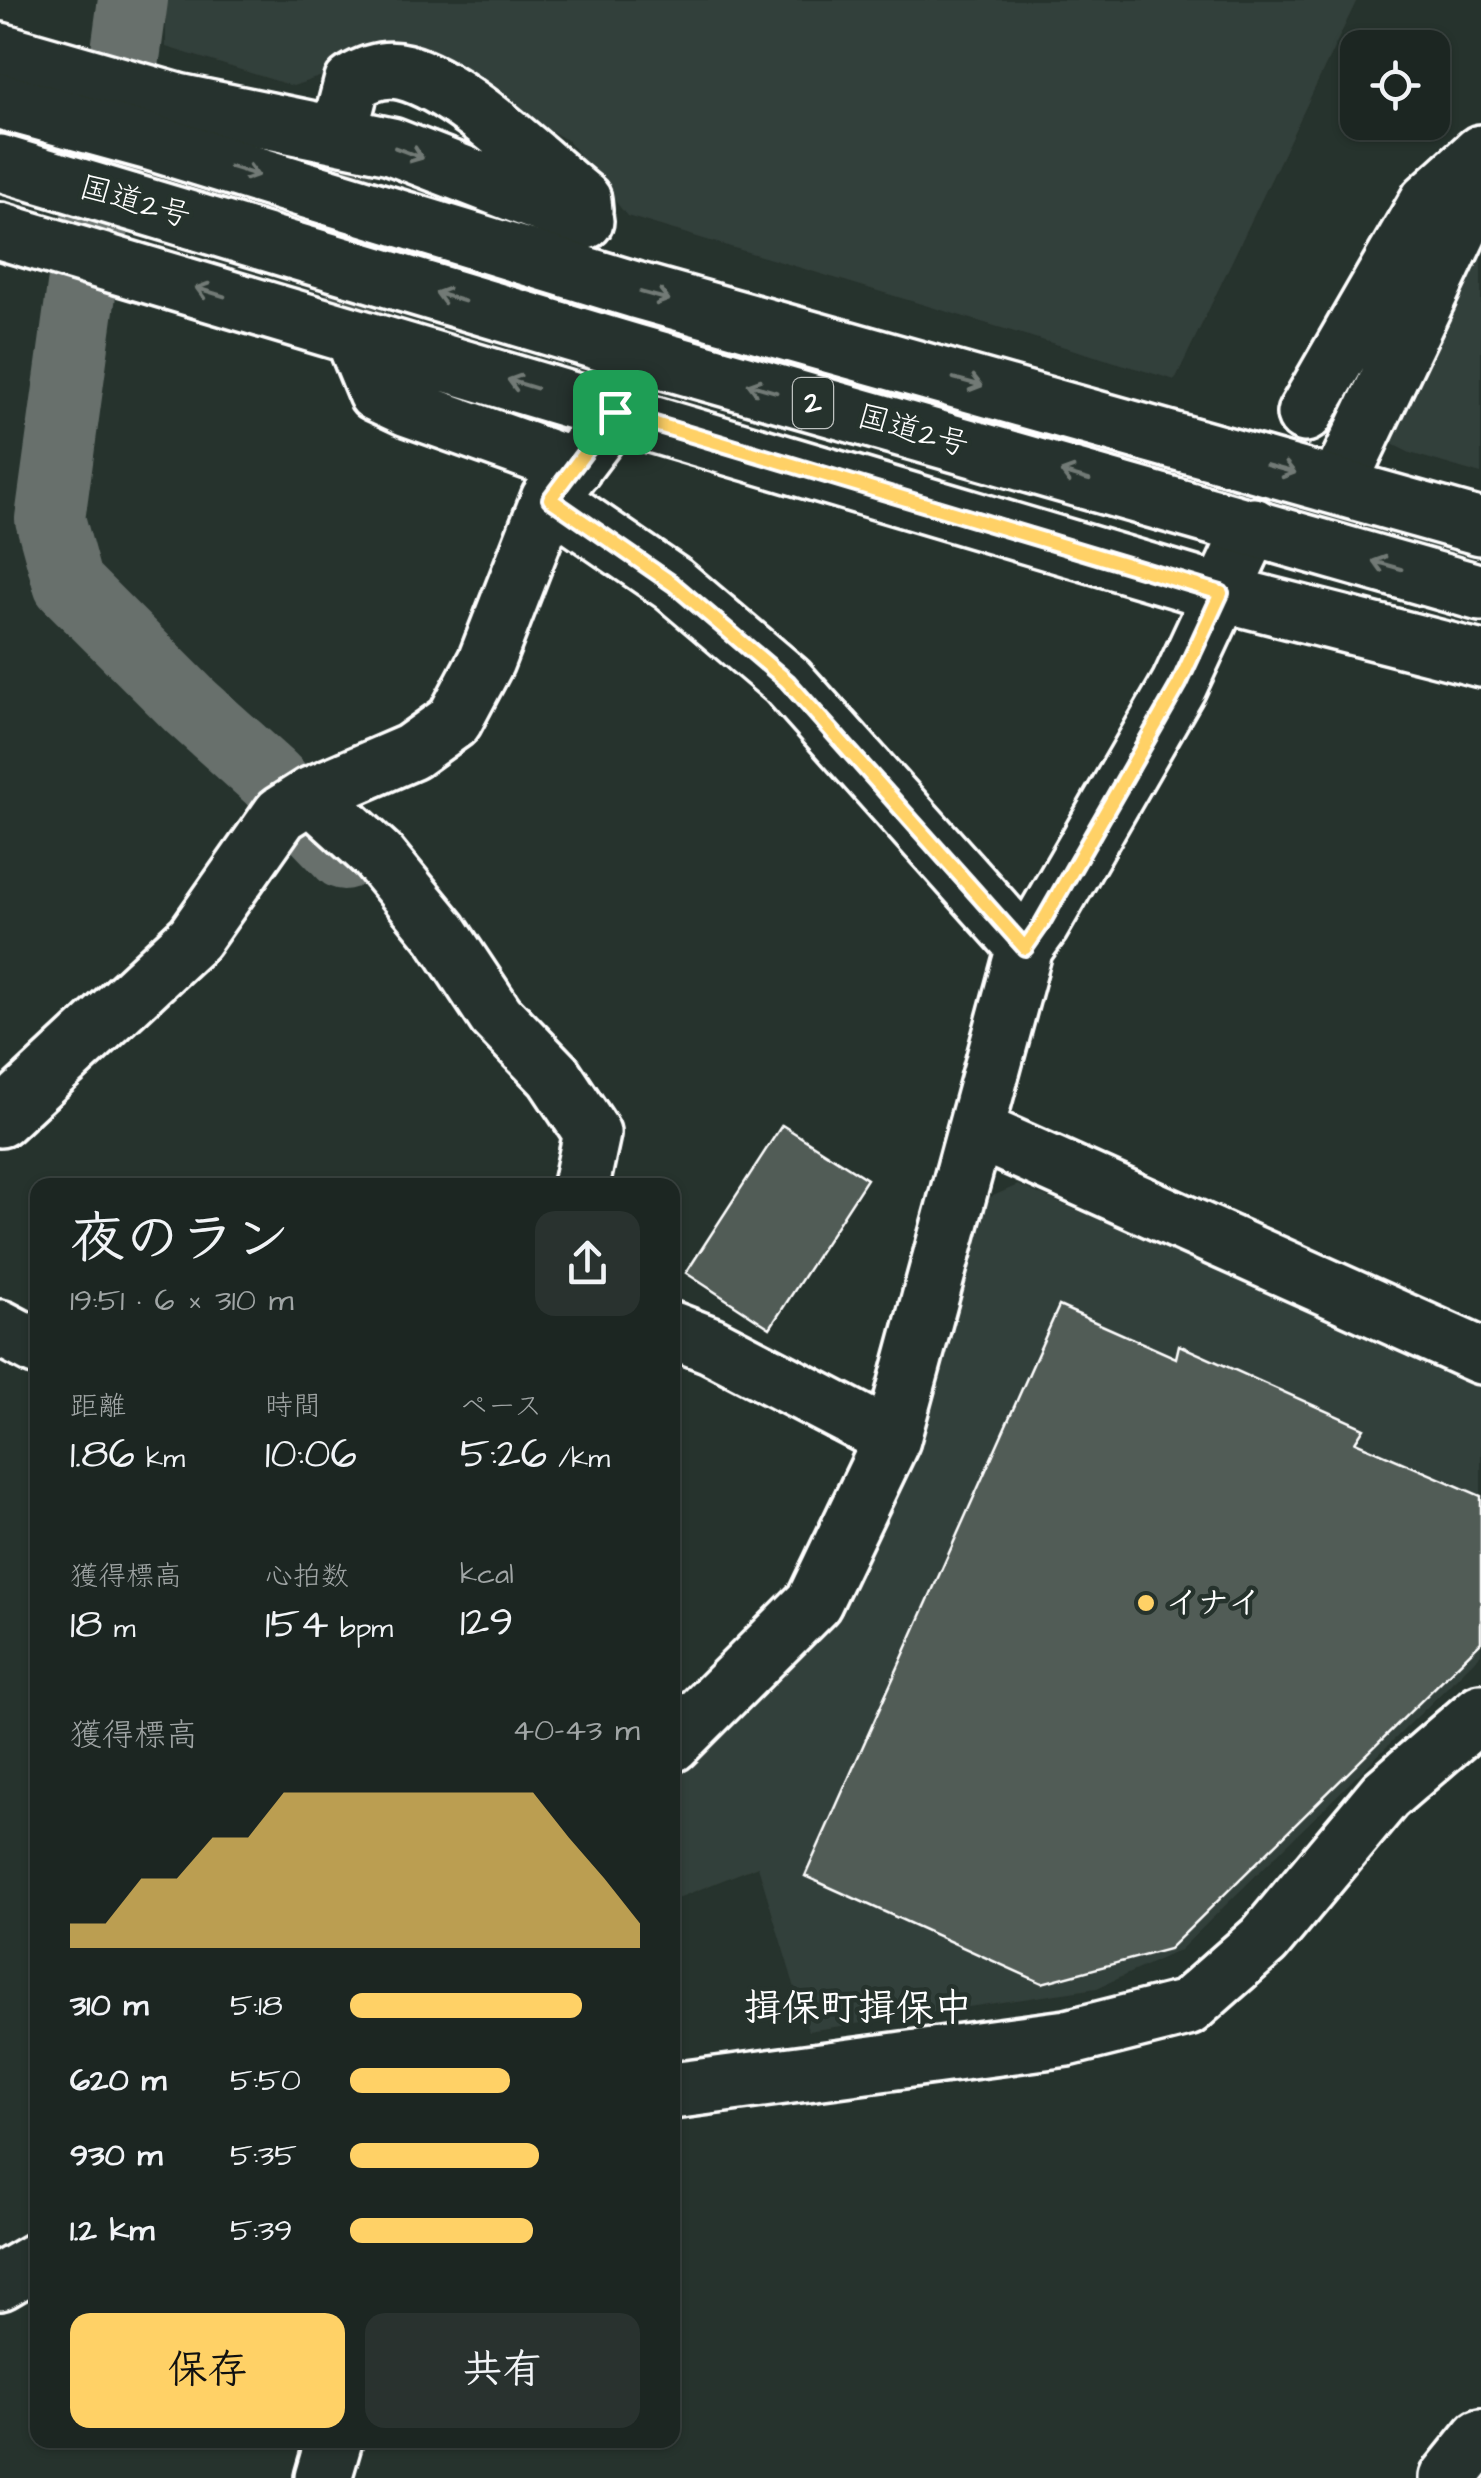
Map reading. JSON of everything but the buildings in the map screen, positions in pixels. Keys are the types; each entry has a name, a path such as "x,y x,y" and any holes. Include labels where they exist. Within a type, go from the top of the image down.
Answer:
{"main road":[{"path":"0,51 76,97"},
{"path":"341,125 352,83 371,72 402,71 450,91 583,200 588,276"},
{"name":"国道2号","path":"0,101 76,97 164,122 588,276 1481,528"},
{"path":"164,122 390,146 585,220"},
{"path":"1305,414 1428,201 1481,153"},
{"name":"国道2号","path":"0,163 633,352 1481,593"},
{"path":"1338,485 1481,185"},
{"path":"0,231 1221,593 1481,659"},
{"path":"358,350 376,393 562,483 787,681 1014,936"},
{"path":"0,1119 194,938 281,814 311,795 411,752 454,721 486,661 562,483 615,412 633,352"},
{"path":"1014,936 1041,925 1179,684 1253,526"},
{"path":"680,1736 814,1602 892,1439 977,1131 1023,886 1134,711"},
{"path":"311,795 378,856 441,932 496,1016 554,1076 592,1132 582,1178"},
{"path":"977,1131 1481,1356"},
{"path":"0,1328 30,1344"},
{"path":"680,1333 711,1345 892,1439"},
{"path":"680,2091 1067,2038 1187,2008 1264,1940 1385,1795 1481,1712"},
{"path":"0,2282 30,2265"},
{"path":"1448,2478 1481,2437"},
{"path":"322,2478 331,2448"}],"shaded area":[{"path":"166,0 1357,0 1175,380 627,216 568,141 409,46 293,86 166,47"},
{"path":"1481,212 1481,474 1410,453 1380,438"},
{"path":"1018,1185 1481,1383 1481,1654 1180,1950 1097,1988 808,2031 758,1866 680,1897 680,1757 913,1437 986,1199"}],"waterway":[{"path":"133,0 115,131 83,279 50,519 68,584 191,707 270,778 344,855"}],"tunnel":[{"path":"341,125 358,349"}],"place":[{"name":"イナイ","path":"1146,1603"}],"district":[{"name":"揖保町揖保中","path":"858,2009"}],"route":[{"path":"615,412 1221,593 1179,684 1025,948 787,681 673,584 550,499 615,412"}]}
